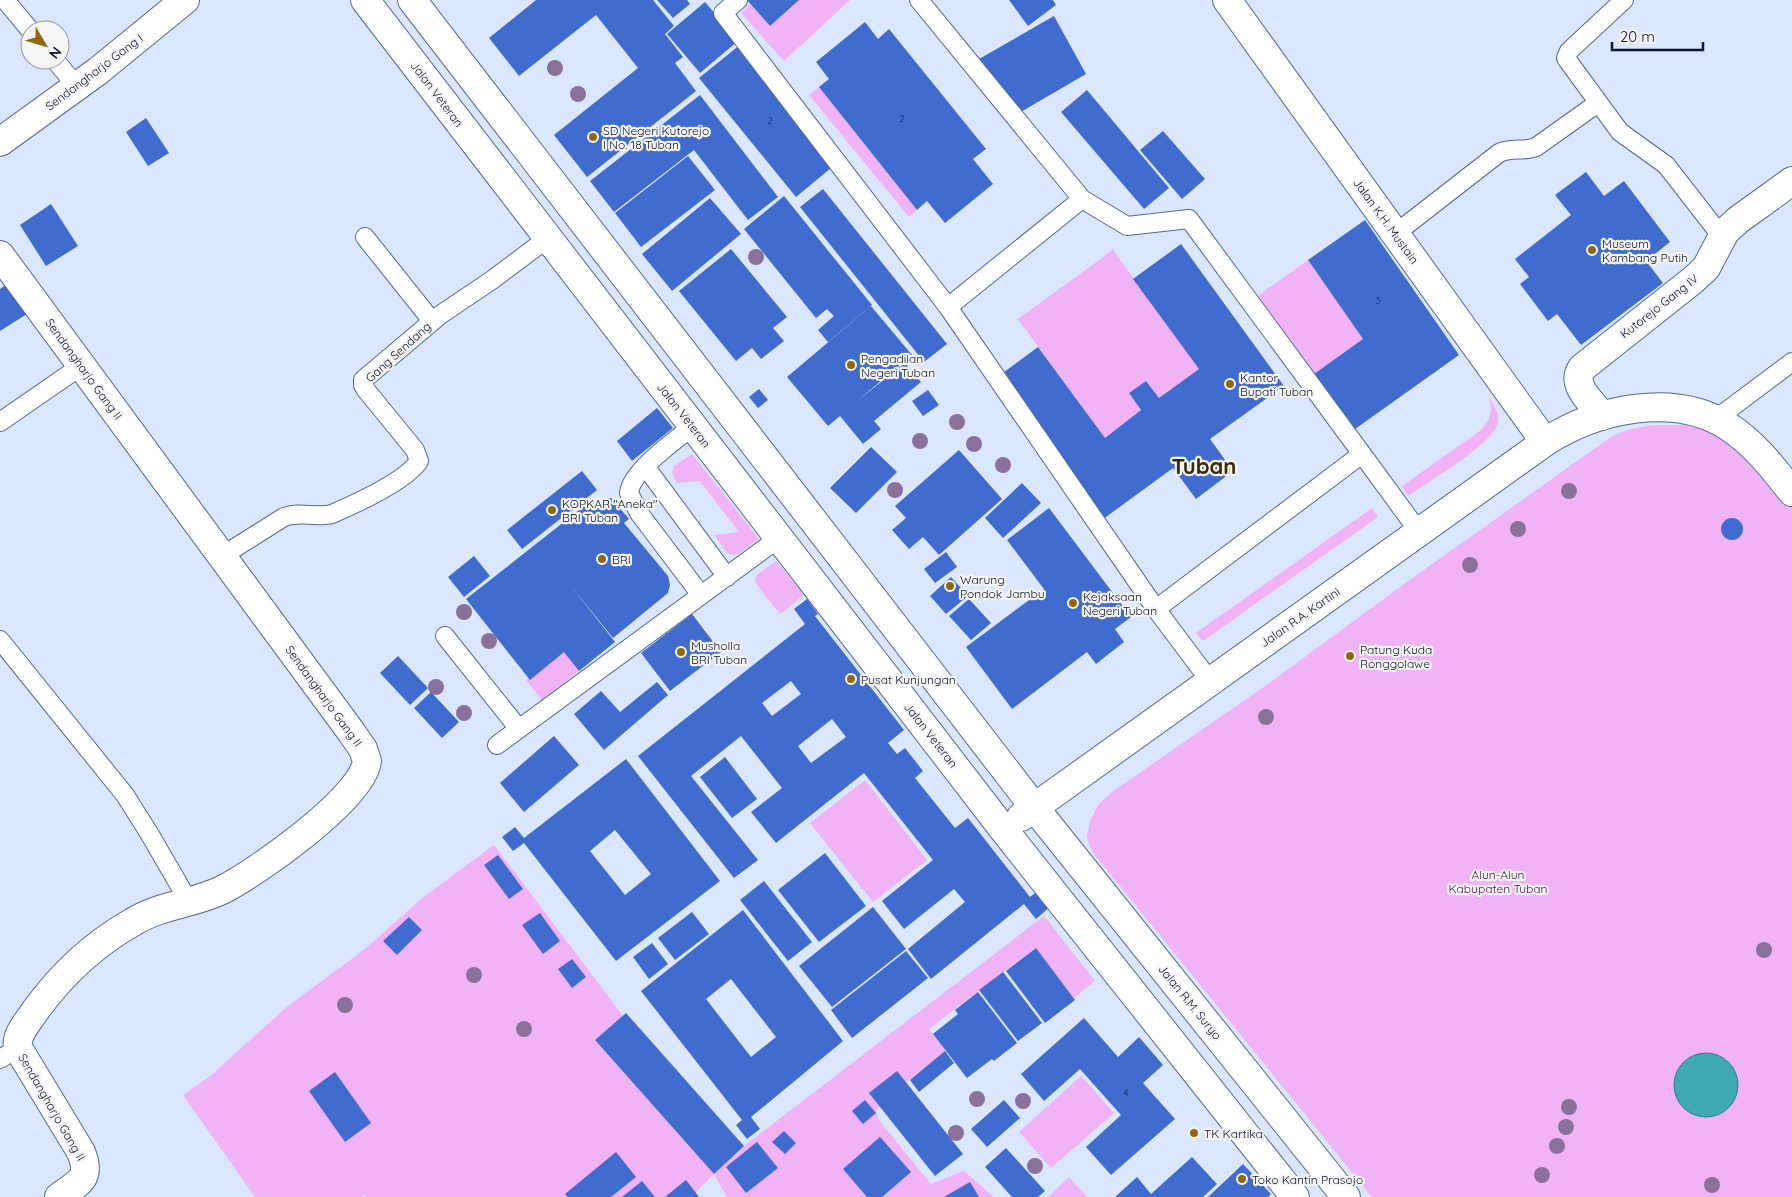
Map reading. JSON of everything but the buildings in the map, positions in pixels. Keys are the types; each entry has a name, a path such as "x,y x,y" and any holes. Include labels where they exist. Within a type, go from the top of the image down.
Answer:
{"street":[{"name":"Sendangharjo Gang I","path":"0,142 77,87 185,0"},
{"name":"Jalan Veteran","path":"365,0 1003,829"},
{"path":"412,0 1034,807"},
{"name":"Jalan K.H. Mustain","path":"1227,0 1545,442"},
{"name":"Kutorejo Gang IV","path":"1602,416 1579,385 1578,373 1582,368 1702,272 1722,238 1738,220 1792,181"},
{"name":"Sendangharjo Gang II","path":"0,256 352,733 363,749 367,761 361,778 344,797 290,847 231,885 208,896 157,911 119,930 61,978 36,1010 9,1053 73,1138 85,1162 86,1171 84,1177 59,1197"},
{"name":"Jalan R.A. Kartini","path":"1003,829 1567,428 1602,416 1641,408 1684,409 1716,419 1728,426 1752,446 1792,492"},
{"path":"715,455 746,433"},
{"path":"742,490 772,467"},
{"name":"Jalan R.M. Suryo","path":"1034,807 1346,1197"},
{"path":"1003,829 1295,1197"}],"lane":[{"path":"5,0 22,20"},
{"path":"738,0 723,13 948,307 1156,609 1210,681"},
{"path":"919,0 1082,199 1127,226 1189,219 1419,532"},
{"path":"1624,0 1573,47 1566,58 1620,132 1666,165 1722,238"},
{"path":"63,70 77,87"},
{"path":"1395,234 1499,153 1504,150 1536,148 1598,103"},
{"path":"948,307 1082,199"},
{"path":"365,237 432,321"},
{"name":"Gang Sendang","path":"222,556 284,517 294,514 323,516 332,514 392,483 413,469 419,461 415,450 366,390 363,382 365,377 432,321 548,238"},
{"path":"1716,419 1792,362"},
{"path":"0,422 81,366"},
{"path":"693,426 645,466 632,481 629,497 638,513 701,595"},
{"path":"1156,609 1362,454"},
{"path":"645,466 727,577"},
{"path":"497,746 779,538"},
{"path":"445,636 519,729"},
{"path":"0,640 125,795 189,902"}],"green space":[{"path":"799,0 850,0 784,61 741,13 750,4 770,26"},
{"path":"819,87 917,210 909,217 809,95"},
{"path":"1113,250 1199,369 1159,398 1146,381 1129,393 1141,410 1105,438 1018,319"},
{"path":"1308,260 1363,339 1307,379 1252,300"},
{"path":"1487,395 1494,405 1498,416 1498,423 1493,432 1472,452 1408,496 1402,486 1481,430 1489,418 1491,409"},
{"name":"Alun-Alun Kabupaten Tuban","path":"1684,425 1716,433 1759,467 1792,506 1792,1197 1372,1197 1094,854 1087,837 1090,821 1098,805 1112,792 1268,684 1411,579 1611,437 1638,427"},
{"path":"692,454 759,539 738,554 727,553 714,535 739,532 700,481 677,483 672,473 674,466"},
{"path":"1372,508 1378,517 1203,641 1196,633"},
{"path":"776,561 804,595 780,614 755,580 757,575"},
{"path":"564,649 580,670 542,700 526,680"},
{"path":"865,780 927,860 873,902 810,823"},
{"path":"494,845 623,1016 595,1040 714,1174 691,1197 366,1197 363,1195 363,1197 255,1197 183,1095 209,1077 288,1006 365,949 421,899"},
{"path":"1044,916 1095,981 1074,998 1035,948 929,1029 946,1051 908,1081 876,1110 878,1119 931,1184 964,1171 994,1197 727,1197 714,1174 744,1146"},
{"path":"1081,1076 1114,1113 1051,1168 1019,1132"},
{"path":"1069,1177 1087,1197 1048,1197"}],"shaded area":[{"path":"1706,1053 1724,1059 1732,1067 1738,1085 1732,1103 1724,1111 1706,1117 1688,1111 1680,1103 1674,1085 1680,1067 1688,1059"}],"place":[{"name":"SD Negeri Kutorejo I No. 18 Tuban","path":"593,137"},
{"name":"Museum Kambang Putih","path":"1592,250"},
{"name":"Pengadilan Negeri Tuban","path":"851,365"},
{"name":"Kantor Bupati Tuban","path":"1230,384"},
{"name":"KOPKAR \"Aneka\" BRI Tuban","path":"552,510"},
{"name":"BRI","path":"602,559"},
{"name":"Warung Pondok Jambu","path":"950,586"},
{"name":"Kejaksaan Negeri Tuban","path":"1073,603"},
{"name":"Musholla BRI Tuban","path":"681,652"},
{"name":"Patung Kuda Ronggolawe","path":"1350,656"},
{"name":"Pusat Kunjungan","path":"851,679"},
{"name":"TK Kartika","path":"1194,1133"},
{"name":"Toko Kantin Prasojo","path":"1242,1179"}],"district":[{"name":"Tuban","path":"1204,466"}]}
